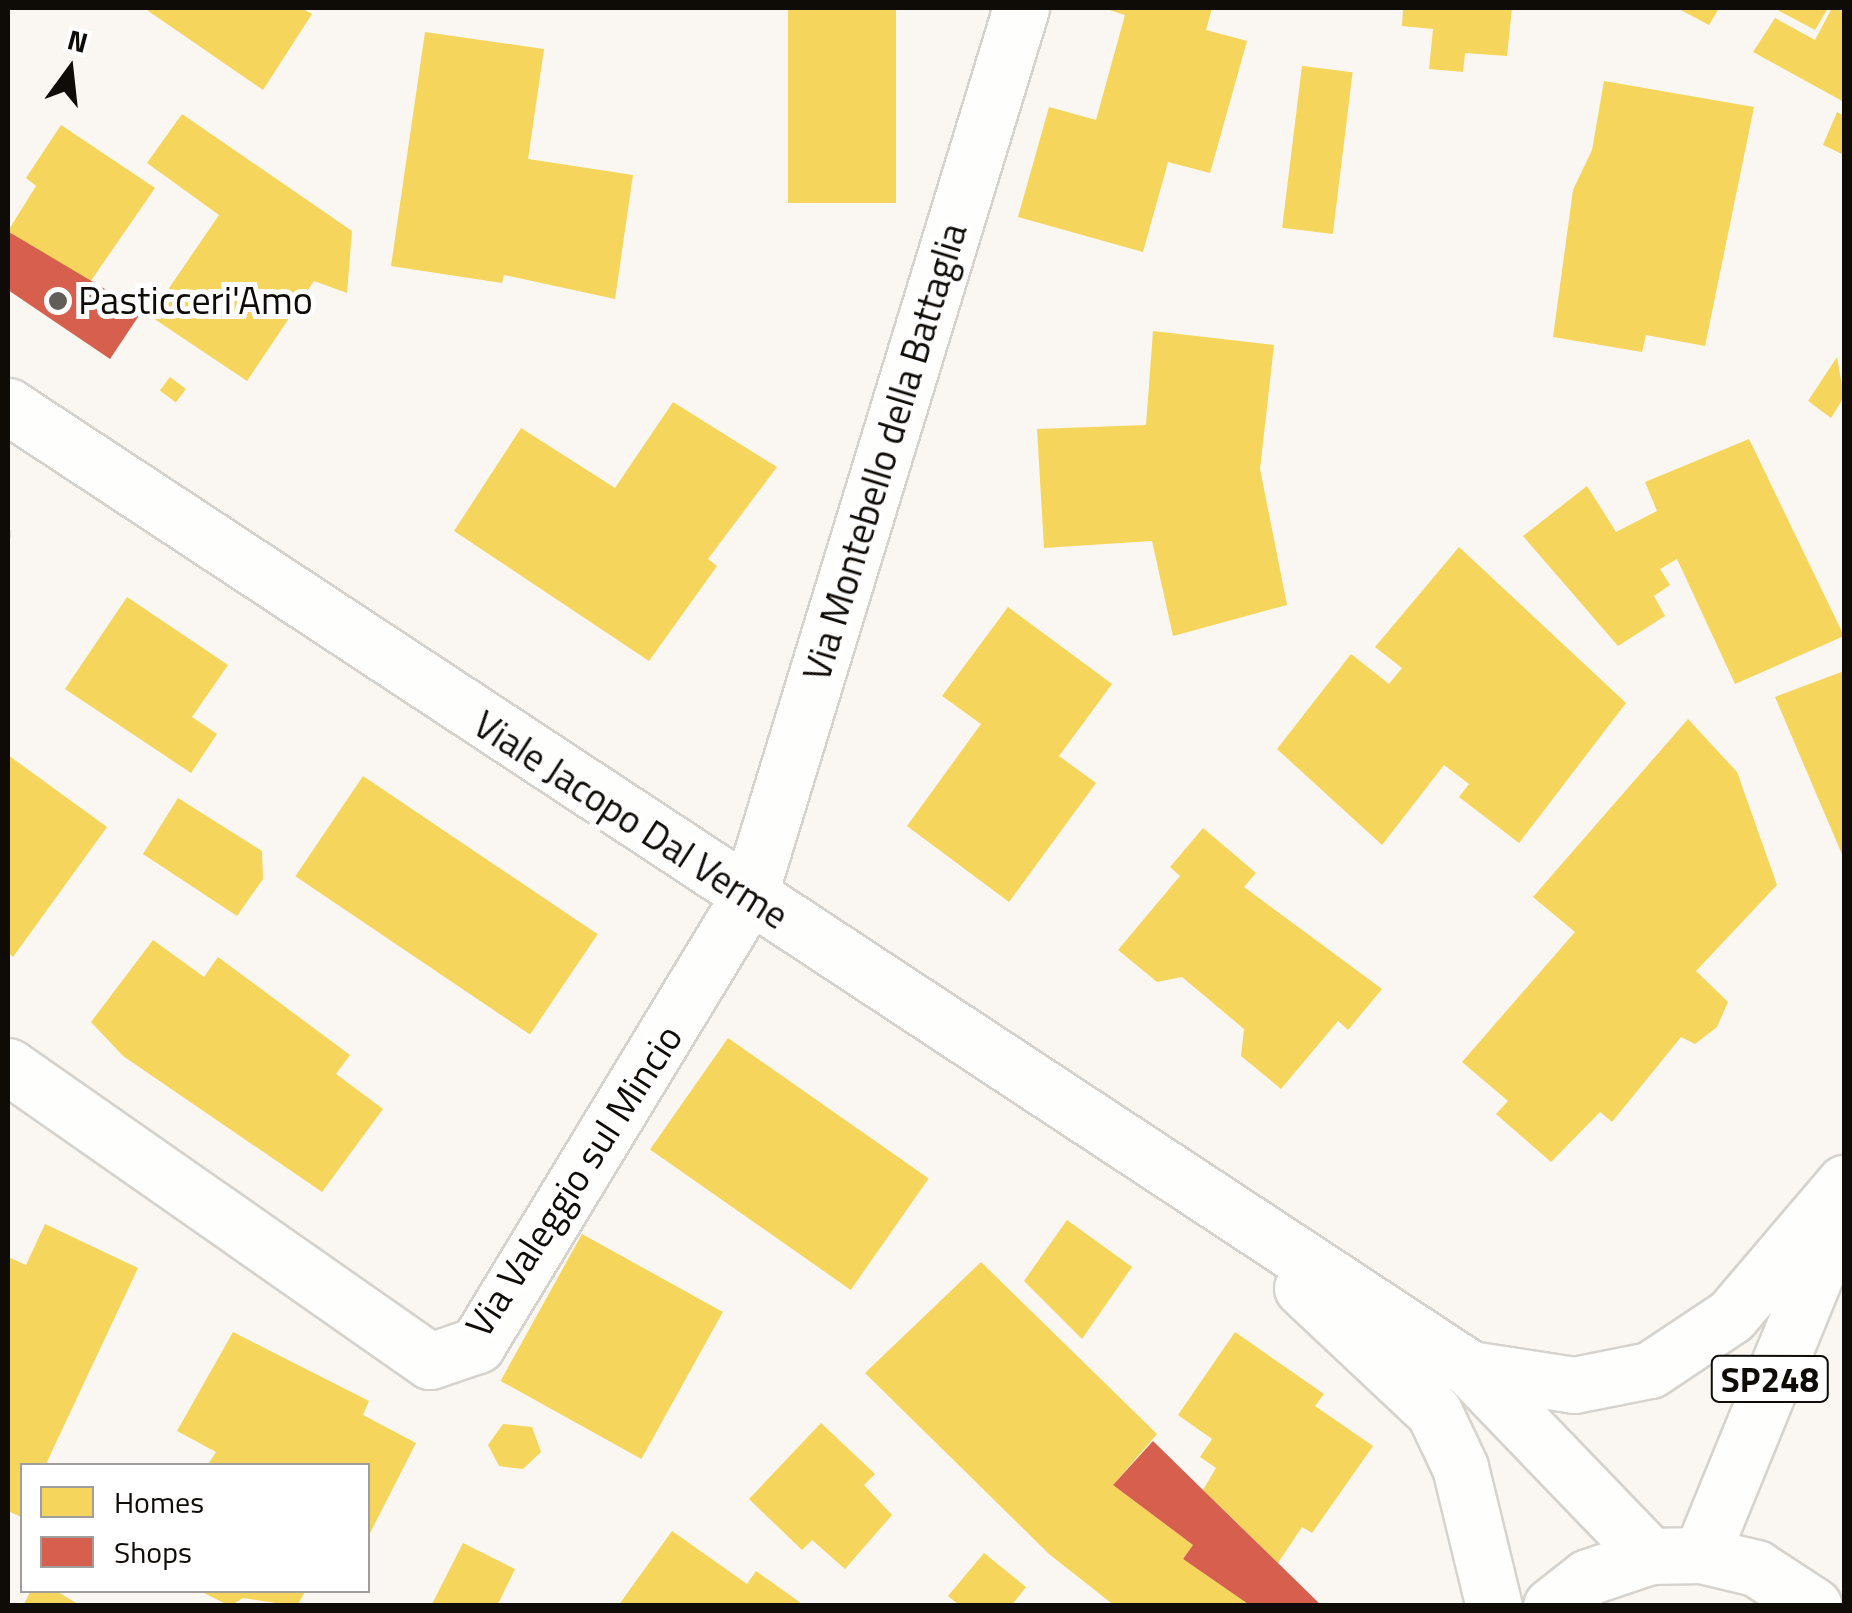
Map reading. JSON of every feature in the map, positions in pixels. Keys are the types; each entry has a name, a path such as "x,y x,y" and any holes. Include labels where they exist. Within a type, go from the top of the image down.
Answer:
{"main road":[{"name":"Via Montebello della Battaglia","path":"748,896 1022,8"},
{"name":"Viale Jacopo Dal Verme","path":"8,406 1256,1232 1470,1369 1676,1556"},
{"name":"Via Valeggio sul Mincio","path":"8,1066 430,1361 477,1345 748,896"},
{"path":"1470,1369 1511,1382 1574,1386 1650,1370 1732,1316 1844,1183"},
{"name":"SP248","path":"1676,1556 1844,1206"},
{"name":"Viale Jacopo Dal Verme","path":"1256,1232 1327,1320 1434,1412 1460,1467 1494,1606"},
{"path":"1551,1606 1588,1578 1676,1556 1756,1568 1814,1606"}],"path":[{"path":"8,530 8,538"}],"building: Homes":[{"path":"144,8 301,8 312,14 263,90"},
{"path":"788,8 896,8 896,203 788,203"},
{"path":"1103,8 1212,8 1206,30 1247,41 1210,173 1168,162 1143,252 1018,217 1049,107 1096,120 1125,15"},
{"path":"1403,8 1512,8 1507,56 1465,53 1463,72 1429,69 1433,29 1402,26"},
{"path":"1677,8 1719,8 1709,25"},
{"path":"1774,8 1828,8 1815,30"},
{"path":"1832,8 1844,11 1844,102 1753,52 1775,18 1815,40"},
{"path":"425,32 544,49 528,159 633,175 615,299 504,275 502,283 391,266"},
{"path":"1302,66 1353,72 1333,234 1282,228"},
{"path":"1604,81 1754,107 1705,346 1646,335 1642,352 1553,337 1573,190 1592,150"},
{"path":"1837,112 1844,116 1844,155 1823,145"},
{"path":"182,114 352,231 347,293 314,281 247,381 150,316 219,215 147,163"},
{"path":"61,125 155,188 88,285 8,231 36,186 26,178"},
{"path":"1153,331 1274,345 1260,469 1287,605 1173,636 1152,541 1044,548 1037,429 1146,425"},
{"path":"1837,357 1844,397 1831,418 1808,401"},
{"path":"170,377 186,389 176,403 160,391"},
{"path":"673,402 777,467 708,559 717,566 649,661 454,531 521,428 615,488"},
{"path":"1749,439 1844,636 1735,684 1677,559 1660,569 1670,585 1654,596 1665,616 1618,646 1523,536 1587,486 1616,532 1657,511 1645,482"},
{"path":"1459,547 1626,703 1519,843 1459,797 1469,784 1444,765 1382,845 1277,749 1351,654 1389,684 1402,668 1375,647"},
{"path":"127,597 228,665 192,717 217,734 191,773 65,689"},
{"path":"1008,607 1112,684 1059,756 1096,783 1009,902 907,826 981,724 942,696"},
{"path":"1844,671 1844,859 1775,697"},
{"path":"1688,719 1737,772 1777,885 1696,971 1728,1002 1717,1027 1695,1044 1681,1037 1612,1122 1600,1112 1551,1162 1496,1114 1508,1101 1462,1062 1575,932 1533,897"},
{"path":"8,755 107,827 13,957 8,953"},
{"path":"363,776 598,934 530,1035 295,876"},
{"path":"178,798 262,851 263,879 237,916 143,854"},
{"path":"1203,828 1256,873 1244,887 1382,989 1348,1030 1338,1021 1281,1089 1241,1056 1244,1029 1182,977 1157,982 1118,950 1180,876 1170,867"},
{"path":"153,940 204,977 218,957 350,1055 336,1074 383,1109 322,1192 123,1056 91,1022"},
{"path":"728,1038 929,1179 851,1290 650,1149"},
{"path":"1067,1220 1132,1267 1082,1339 1024,1281"},
{"path":"45,1224 138,1268 46,1463 20,1463 20,1517 8,1511 8,1257 26,1265"},
{"path":"582,1234 723,1312 641,1459 501,1381"},
{"path":"981,1262 1157,1434 1113,1485 1193,1545 1183,1559 1251,1606 1115,1606 1049,1554 865,1373"},
{"path":"233,1332 369,1401 363,1415 416,1443 370,1533 370,1463 209,1463 216,1452 177,1431"},
{"path":"1235,1332 1324,1394 1315,1406 1373,1446 1312,1533 1302,1527 1278,1563 1203,1490 1216,1468 1200,1457 1212,1439 1178,1415"},
{"path":"821,1423 875,1474 864,1485 892,1515 845,1569 812,1540 802,1550 749,1499"},
{"path":"503,1424 532,1427 541,1452 523,1469 499,1466 488,1445"},
{"path":"672,1531 747,1584 756,1571 805,1606 618,1606"},
{"path":"463,1543 515,1569 497,1606 431,1606"},
{"path":"984,1553 1026,1587 1011,1606 960,1606 948,1596"},
{"path":"30,1593 60,1593 81,1606 23,1606"},
{"path":"204,1593 304,1593 297,1606 243,1598 230,1606"}],"building: Shops":[{"path":"9,232 142,311 110,359 8,290"},
{"path":"1153,1441 1322,1606 1251,1606 1183,1559 1193,1545 1113,1485"}],"place":[{"name":"Pasticceri'Amo","path":"58,301"}]}
